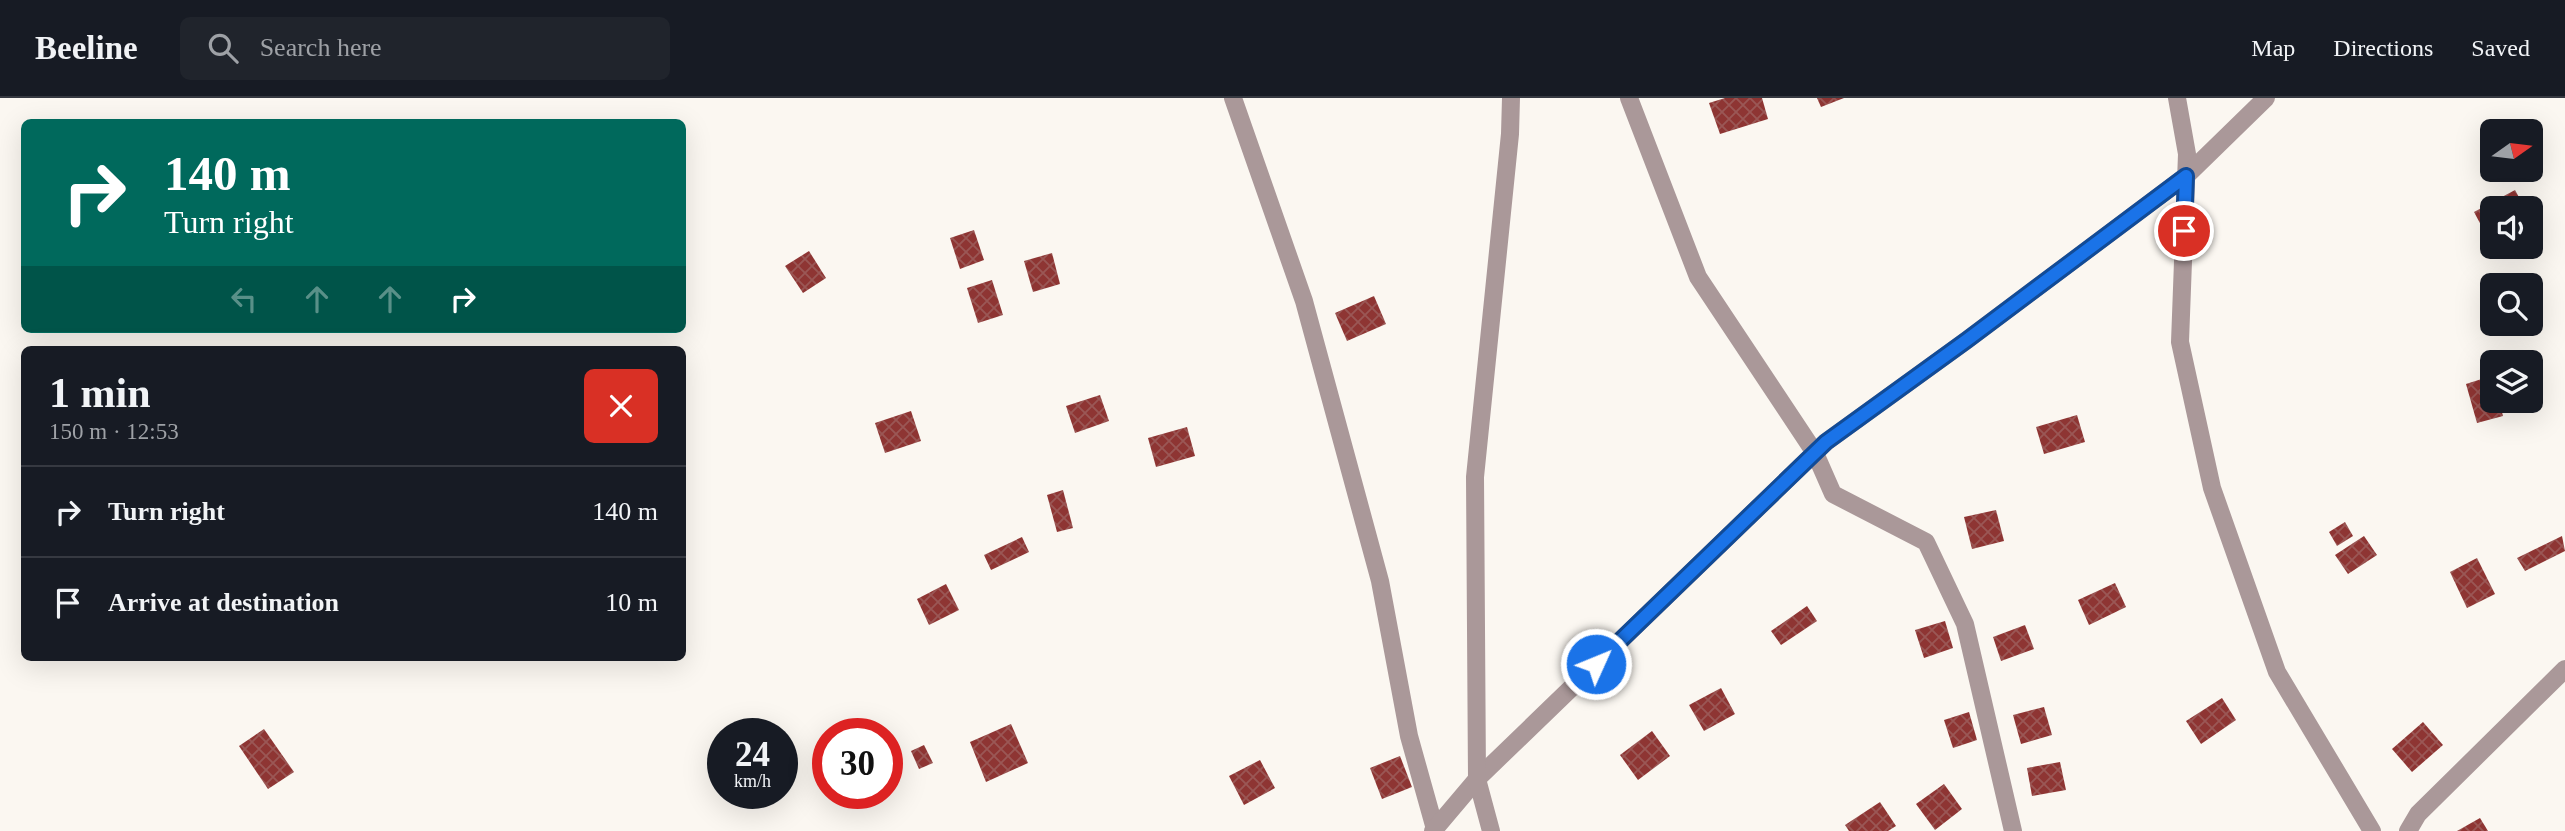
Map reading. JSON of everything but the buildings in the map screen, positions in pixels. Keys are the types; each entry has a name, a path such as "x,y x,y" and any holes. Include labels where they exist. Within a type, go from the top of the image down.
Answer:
{"street":[{"path":"1233,98 1307,314 1380,581 1409,736 1434,830"},
{"path":"1491,831 1477,779 1475,477 1510,134 1511,98"},
{"path":"1629,98 1698,277 1815,453 1833,494 1926,542 1965,624 2013,831"},
{"path":"2177,98 2187,154 2180,342 2212,488 2277,672 2372,831"},
{"path":"1434,830 1477,779 1826,442 2186,176 2266,98"},
{"path":"2408,831 2418,814 2565,669"}],"route":[{"path":"1596,664 1826,442 2186,176 2184,231"}]}
